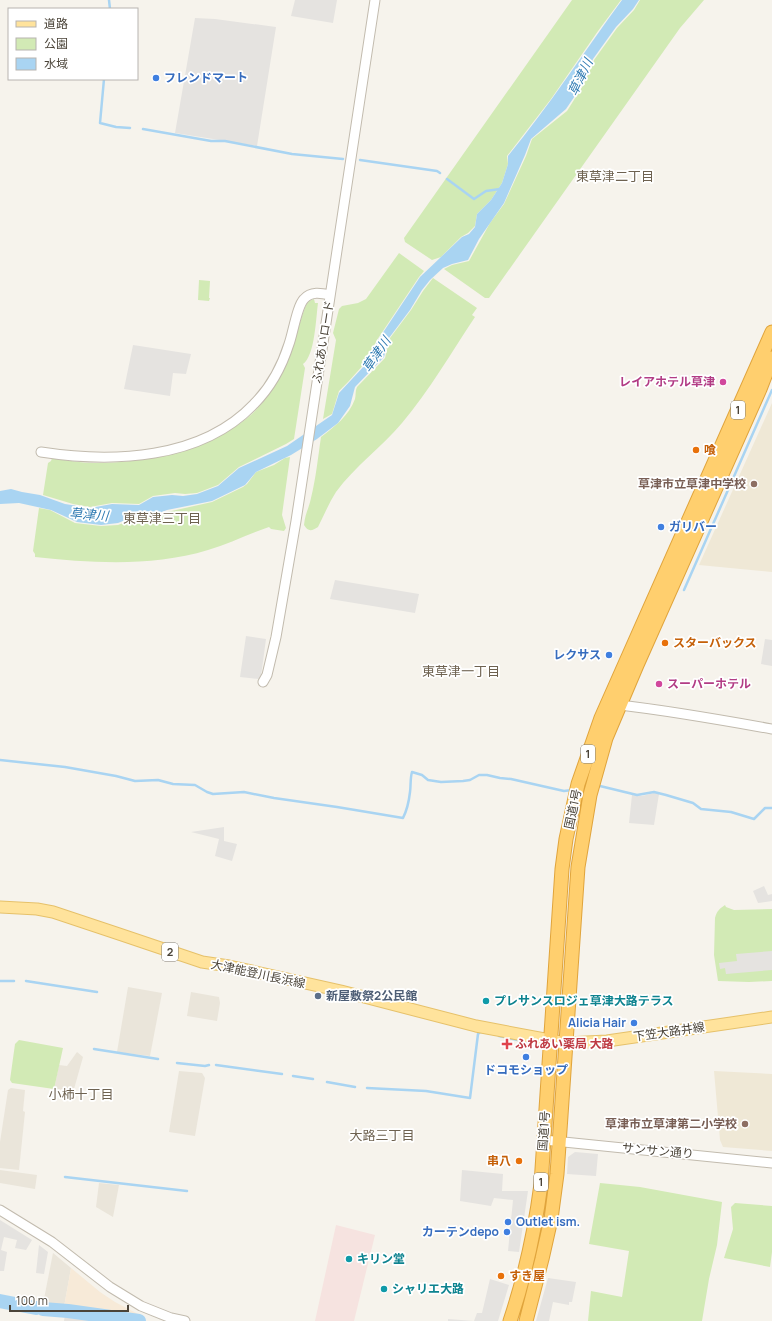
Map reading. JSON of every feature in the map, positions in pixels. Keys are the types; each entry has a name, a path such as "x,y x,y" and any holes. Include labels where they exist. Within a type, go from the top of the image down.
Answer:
{"highway":[{"name":"国道1号","path":"510,1321 528,1256 541,1184 562,868 566,839 578,784 601,718 772,332"},
{"name":"国道1号","path":"526,1321 542,1259 557,1174 578,867 590,795 606,738 772,358"}],"main road":[{"name":"大津能登川長浜線","path":"0,907 37,909 53,912 202,962 229,966 341,992 476,1026 566,1043"},
{"name":"下笠大路井線","path":"566,1043 607,1041 772,1017"}],"street":[{"name":"ふれあいロード","path":"263,682 267,675 276,637 298,506 375,0"},
{"path":"41,452 65,456 112,457 151,454 191,443 221,431 246,413 268,387 280,366 289,345 299,309 304,299 310,295 321,293 330,295"},
{"path":"620,705 671,711 719,721 772,729"},
{"name":"サンサン通り","path":"544,1140 772,1163"},
{"path":"0,1210 52,1242 110,1287 141,1306 171,1318 185,1321"}],"shaded area":[{"path":"295,0 337,0 333,23 291,16"},
{"path":"195,18 215,19 276,27 257,146 175,133"},
{"path":"133,345 191,354 186,374 173,373 170,396 124,389"},
{"name":"草津市立草津中学校","path":"772,403 772,572 699,565"},
{"path":"335,580 419,594 415,613 330,599"},
{"path":"246,636 266,639 261,676 259,679 240,677"},
{"path":"765,639 772,640 772,666 761,664"},
{"path":"654,793 659,794 654,825 629,823 632,795 642,796"},
{"path":"224,827 224,841 237,844 232,861 215,856 219,839 191,832"},
{"path":"764,886 768,895 772,894 772,901 758,903 753,891"},
{"path":"772,951 772,970 726,974 725,968 720,969 719,963 737,961 736,954"},
{"path":"128,987 162,993 150,1056 117,1052"},
{"path":"191,992 219,997 220,1003 217,1021 187,1016"},
{"path":"77,1052 83,1057 74,1089 72,1091 54,1089 59,1065 67,1066"},
{"path":"179,1071 202,1073 205,1078 195,1136 169,1132"},
{"name":"草津市立草津第二小学校","path":"714,1071 772,1074 772,1151 723,1147 720,1140"},
{"path":"11,1088 25,1090 23,1111 25,1112 19,1170 0,1168 0,1142 8,1090"},
{"path":"575,1152 598,1154 596,1176 567,1174 568,1157"},
{"path":"0,1170 37,1175 35,1189 0,1183"},
{"path":"462,1170 503,1174 502,1191 528,1191 519,1252 508,1251 513,1200 494,1198 491,1206 460,1201"},
{"path":"99,1183 119,1185 113,1217 96,1207"},
{"path":"0,1220 32,1240 26,1250 15,1248 17,1240 4,1237 1,1250 7,1252 4,1271 0,1271"},
{"path":"336,1225 375,1235 354,1321 315,1321"},
{"path":"39,1245 48,1252 44,1274 36,1273"},
{"path":"53,1253 71,1268 64,1307 49,1307 44,1306 43,1304"},
{"path":"71,1268 100,1292 140,1315 139,1317 64,1307"},
{"path":"548,1278 576,1282 572,1302 569,1302 569,1305 553,1302 549,1321 536,1321"},
{"path":"490,1279 509,1285 498,1321 474,1321 477,1313 482,1313"},
{"path":"65,1314 114,1321 64,1321"},
{"path":"448,1319 474,1321 448,1321"}],"green space":[{"path":"572,0 621,0 551,99 507,156 508,164 502,183 491,200 477,214 475,226 461,237 441,257 432,260 405,242 404,238"},
{"path":"640,0 704,0 680,28 489,298 485,298 444,269 452,265 469,261 490,223 504,204 526,156 532,139 567,111 584,84 594,60 617,28 634,10"},
{"path":"399,253 424,271 377,340 365,363 339,391 332,414 323,419 336,340 333,333 339,309 342,306 358,303 366,299"},
{"path":"433,278 477,308 472,315 475,317 431,385 412,411 394,432 343,483 333,496 318,527 309,530 304,525 314,483 321,437 341,421 349,411 355,399 357,387 385,358 390,338"},
{"path":"199,280 210,281 209,301 198,300"},
{"path":"314,299 315,303 318,303 314,336 310,353 307,360 303,364 305,368 294,439 239,467 218,485 197,493 175,493 153,496 139,504 112,503 90,507 73,504 43,495 48,463 52,458 94,463 133,461 174,453 213,439 231,430 255,411 279,379 288,361 306,305 309,301"},
{"path":"290,457 282,515 286,528 284,531 271,529 269,527 208,550 165,559 100,562 35,557 33,551 39,508 50,510 75,523 101,526 118,525 136,518 156,516 167,512 212,502 243,487 256,472"},
{"path":"725,905 726,907 734,910 772,909 772,981 718,981 714,955 715,918 718,910"},
{"path":"19,1040 63,1048 54,1089 12,1083 10,1080 15,1044"},
{"path":"600,1183 640,1187 722,1202 717,1245 709,1279 702,1321 588,1321 591,1291 622,1297 629,1251 589,1244"},
{"path":"735,1203 772,1206 772,1252 770,1267 724,1258 733,1229 731,1207"}],"water":[{"name":"草津川","path":"622,0 639,0 633,9 616,27 593,59 583,84 566,109 531,139 504,203 479,239 468,260 443,268 422,290 410,310 389,338 384,357 355,387 350,406 338,423 317,439 291,455 256,472 245,485 212,501 167,510 154,515 136,516 118,523 101,525 77,522 51,510 19,503 0,504 0,491 11,489 40,495 65,504 90,508 112,504 139,505 153,497 197,494 218,486 239,468 287,446 332,415 339,393 366,364 378,340 420,277 462,237 469,234 475,227 477,214 491,200 502,183 508,164 508,156 552,98"}],"waterway":[{"path":"109,0 110,8"},
{"path":"104,80 100,123 116,127 130,128"},
{"path":"143,129 211,141 225,141 292,154 343,159"},
{"path":"360,160 437,171 440,173"},
{"path":"447,179 474,199 486,191 500,189"},
{"path":"684,590 772,390"},
{"path":"0,760 65,767 135,781 158,780 173,784 195,785 213,794 244,792 403,818 408,802 412,772 422,775 428,780 441,782 470,780 479,775 487,775 564,791 572,790"},
{"path":"600,786 637,795 654,792 693,803 701,809 731,812 754,819 765,808 772,808"},
{"path":"0,981 14,981"},
{"path":"26,981 97,992"},
{"path":"367,1088 426,1091 470,1098 478,1034 482,1032"},
{"path":"499,1036 537,1044"},
{"path":"94,1049 158,1059"},
{"path":"177,1063 205,1066 209,1065"},
{"path":"216,1065 282,1074"},
{"path":"293,1076 313,1079"},
{"path":"327,1082 355,1087"},
{"path":"65,1177 187,1191"},
{"path":"0,1301 36,1308"},
{"path":"43,1309 139,1321"}],"place":[{"name":"フレンドマート","path":"156,78"},
{"name":"レイアホテル草津","path":"723,382"},
{"name":"喰","path":"696,450"},
{"name":"草津市立草津中学校","path":"754,484"},
{"name":"ガリバー","path":"661,527"},
{"name":"スターバックス","path":"665,643"},
{"name":"レクサス","path":"609,655"},
{"name":"スーパーホテル","path":"659,684"},
{"name":"新屋敷祭2公民館","path":"318,996"},
{"name":"プレサンスロジェ草津大路テラス","path":"486,1001"},
{"name":"Alicia Hair","path":"634,1023"},
{"name":"ふれあい薬局 大路","path":"507,1044"},
{"name":"ドコモショップ","path":"526,1057"},
{"name":"草津市立草津第二小学校","path":"745,1124"},
{"name":"串八","path":"519,1161"},
{"name":"Outlet ism.","path":"508,1222"},
{"name":"カーテンdepo","path":"507,1232"},
{"name":"キリン堂","path":"349,1259"},
{"name":"すき屋","path":"501,1276"},
{"name":"シャリエ大路","path":"384,1289"}],"district":[{"name":"東草津二丁目","path":"615,176"},
{"name":"東草津三丁目","path":"162,518"},
{"name":"東草津一丁目","path":"461,671"},
{"name":"小柿十丁目","path":"81,1094"},
{"name":"大路三丁目","path":"382,1135"}]}
